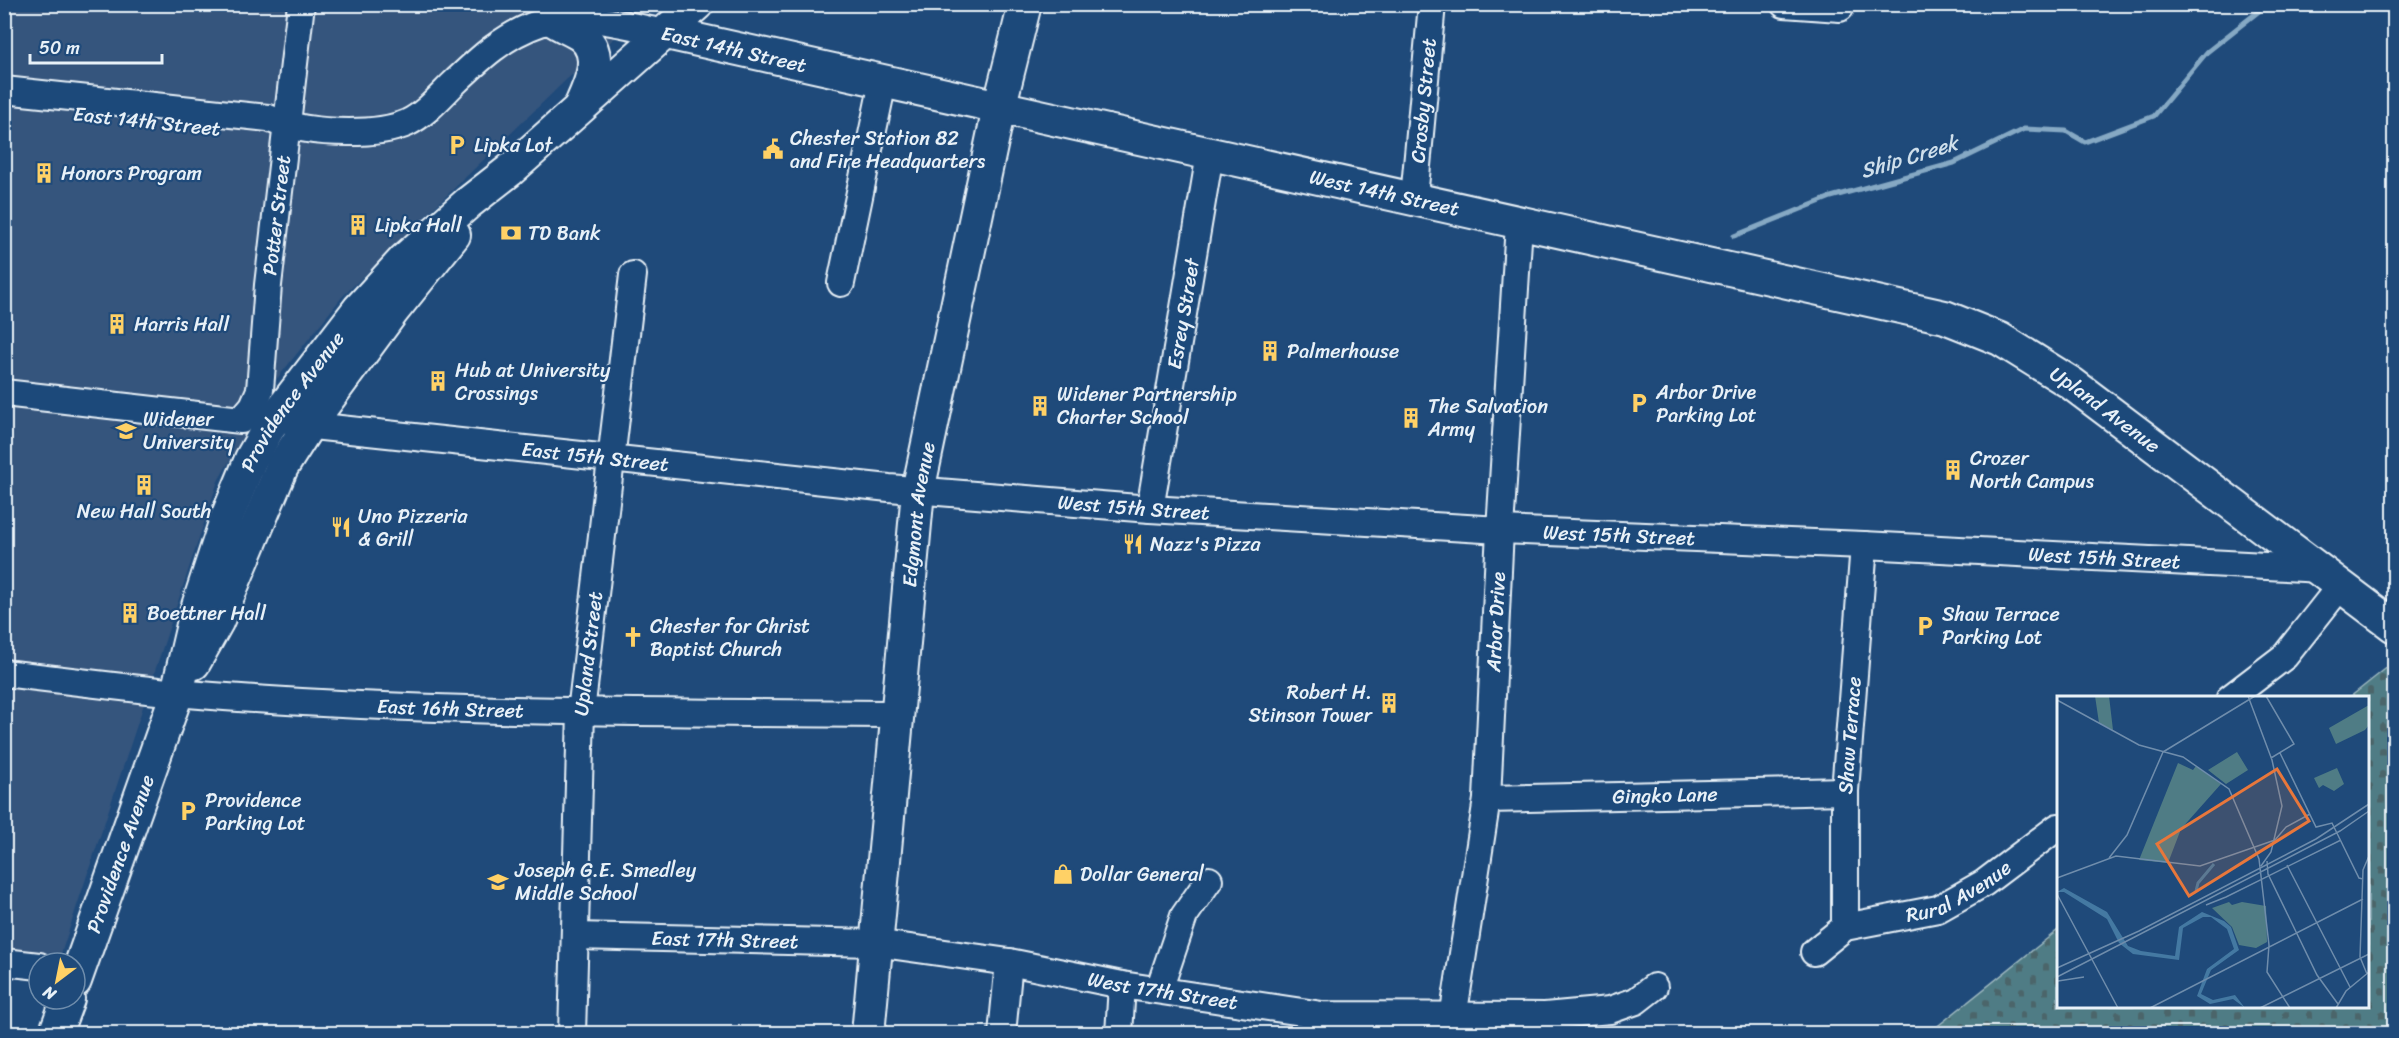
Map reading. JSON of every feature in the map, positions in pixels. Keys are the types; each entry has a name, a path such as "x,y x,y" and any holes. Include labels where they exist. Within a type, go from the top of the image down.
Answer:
{"main road":[{"name":"Providence Avenue","path":"84,951 177,693 195,612 227,517 251,459 272,422 359,309 404,260 454,215 509,171 697,4"},
{"name":"Edgmont Avenue","path":"868,1034 918,491 999,108 1025,4"},
{"path":"553,20 582,36 591,47 595,60 590,84 580,108"},
{"name":"East 14th Street","path":"666,33 999,108"},
{"name":"West 14th Street","path":"999,108 1771,278"},
{"name":"Providence Avenue","path":"177,693 217,622 282,467 308,426 392,312 509,171"},
{"name":"Upland Avenue","path":"1771,278 1927,312 2000,339 2071,383 2332,577 2394,626"},
{"name":"Providence Avenue","path":"55,1034 63,1011"}],"street":[{"name":"Potter Street","path":"4,393 241,420 253,406 260,390 268,285 301,4"},
{"name":"Crosby Street","path":"1414,198 1432,4"},
{"path":"1784,4 1840,8"},
{"name":"East 14th Street","path":"4,106 268,118 286,126 338,132 385,130 406,123 424,112 490,49 508,36 553,20 587,20 666,33"},
{"path":"841,283 883,82"},
{"name":"East 14th Street","path":"4,90 114,110"},
{"name":"Esrey Street","path":"1150,509 1210,154"},
{"name":"Arbor Drive","path":"1453,1018 1487,799 1500,530 1519,224"},
{"name":"Upland Street","path":"572,1034 581,712 633,275"},
{"name":"East 15th Street","path":"272,422 918,491"},
{"name":"West 15th Street","path":"918,491 1150,509 1500,530 1864,545 2332,577"},
{"name":"Shaw Terrace","path":"1845,927 1845,791 1864,545"},
{"path":"2233,696 2285,656 2332,577"},
{"name":"East 16th Street","path":"4,673 177,693 400,706 581,712 898,714"},
{"name":"Gingko Lane","path":"1487,799 1845,791"},
{"name":"Rural Avenue","path":"1845,927 1938,909 1984,883 2057,828"},
{"path":"1159,990 1184,916 1209,880"},
{"path":"1814,952 1845,927"},
{"name":"East 17th Street","path":"575,936 875,943"},
{"name":"West 17th Street","path":"875,943 1009,962 1321,1024 1545,1016 1610,1010 1636,1000 1654,987"},
{"path":"4,962 27,965"},
{"path":"1002,1034 1009,962"},
{"path":"1119,1034 1122,985"}],"shaded area":[{"name":"Widener University","path":"5,5 653,5 566,80 342,297 276,380 218,481 62,951 27,952 5,949"}],"green space":[{"path":"2394,662 2394,1033 1929,1033 2057,931 2057,1008 2369,1008 2369,696 2351,696"}],"waterway":[{"name":"Ship Creek","path":"1734,236 1831,197 1954,163 2024,129 2066,131 2085,142 2154,116 2207,52 2259,11"}],"place":[{"name":"Lipka Lot","path":"457,145"},
{"name":"Chester Station 82 and Fire Headquarters","path":"773,149"},
{"name":"Honors Program","path":"44,173"},
{"name":"Lipka Hall","path":"358,225"},
{"name":"TD Bank","path":"511,233"},
{"name":"Harris Hall","path":"117,324"},
{"name":"Palmerhouse","path":"1270,351"},
{"name":"Hub at University Crossings","path":"438,381"},
{"name":"Arbor Drive Parking Lot","path":"1639,403"},
{"name":"Widener Partnership Charter School","path":"1040,406"},
{"name":"The Salvation Army","path":"1411,418"},
{"name":"Widener University","path":"126,431"},
{"name":"Crozer North Campus","path":"1953,470"},
{"name":"New Hall South","path":"144,485"},
{"name":"Uno Pizzeria & Grill","path":"341,527"},
{"name":"Nazz's Pizza","path":"1133,544"},
{"name":"Boettner Hall","path":"130,613"},
{"name":"Shaw Terrace Parking Lot","path":"1925,626"},
{"name":"Chester for Christ Baptist Church","path":"633,637"},
{"name":"Robert H. Stinson Tower","path":"1389,703"},
{"name":"Providence Parking Lot","path":"188,811"},
{"name":"Dollar General","path":"1063,874"},
{"name":"Joseph G.E. Smedley Middle School","path":"498,882"}]}
